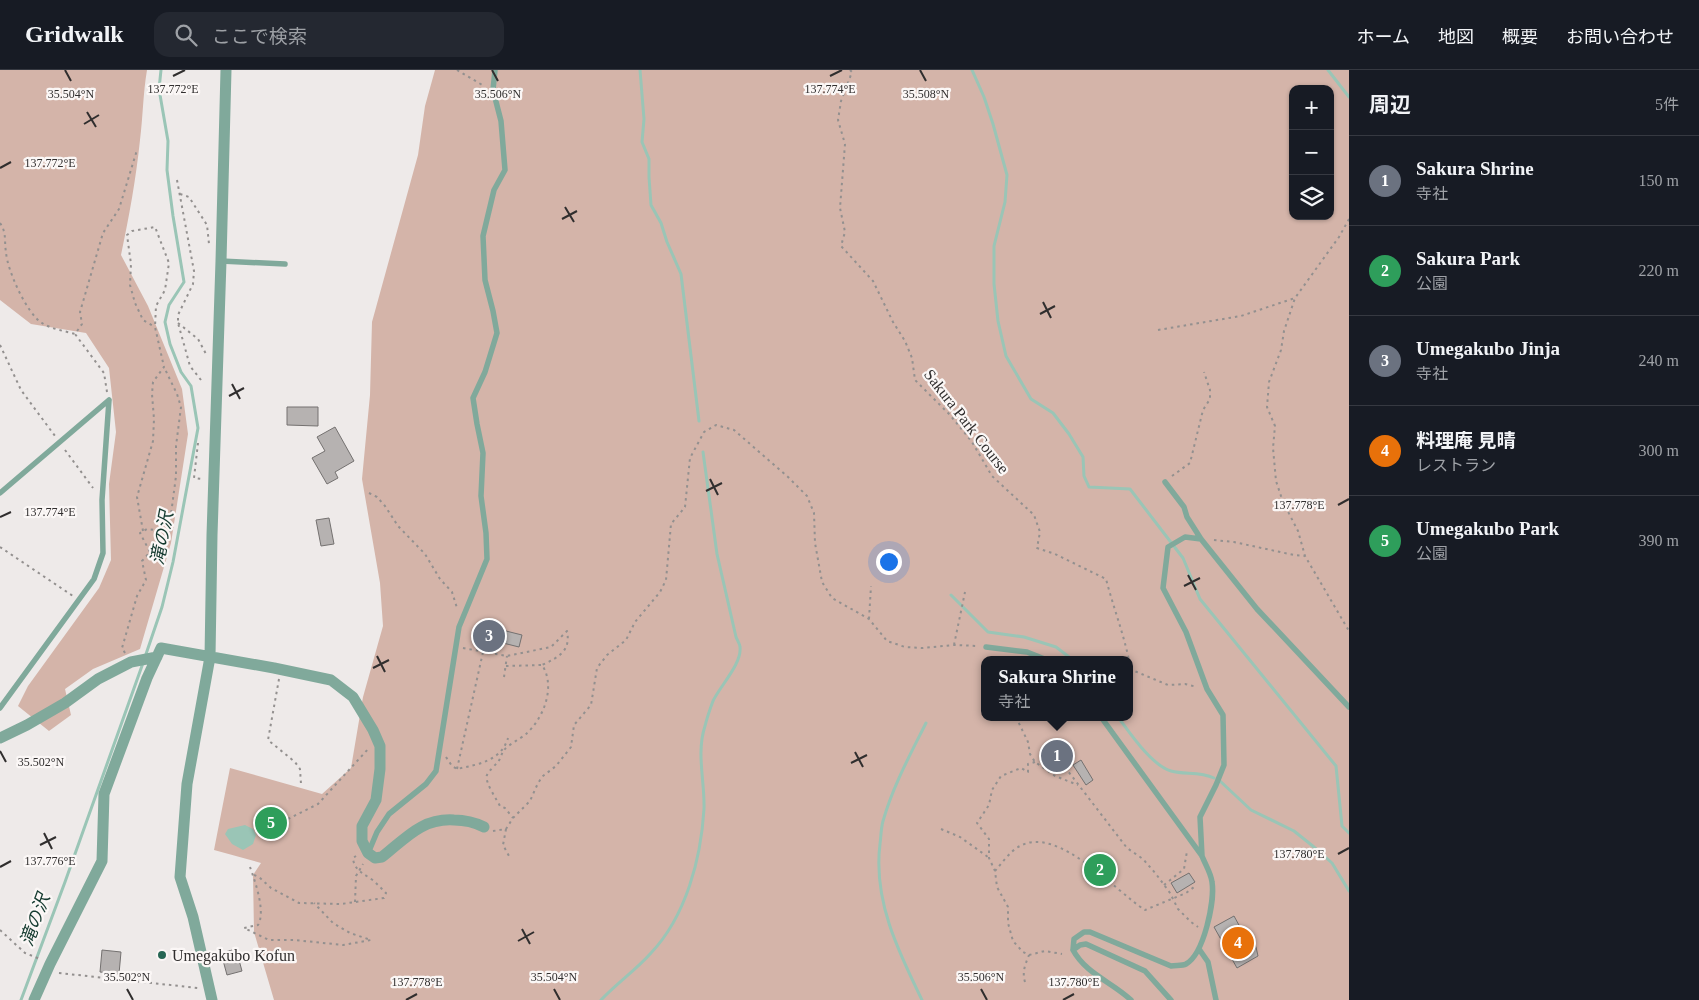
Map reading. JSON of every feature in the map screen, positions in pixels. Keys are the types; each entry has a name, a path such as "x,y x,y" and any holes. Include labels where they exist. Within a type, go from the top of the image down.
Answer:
{"street":[{"path":"211,995 193,917 180,877 188,784 210,657 226,70"},
{"path":"34,1000 46,971 102,861 104,794 154,657 161,648 331,680 352,698 373,730 380,746 380,769 376,800 362,826 362,841 368,853 374,858 382,856 420,827 440,819 475,822 484,827"},
{"path":"0,738 27,725 98,679 133,661 154,657"}],"lane":[{"path":"368,853 377,832 389,814 426,784 436,771 459,626 487,559 481,496 483,453 473,398 485,372 498,333 485,280 483,236 494,190 505,170 501,122 493,90 495,70"},
{"path":"222,257 285,264"},
{"path":"0,493 109,400"},
{"path":"0,708 94,579 102,553 102,500 109,400"},
{"path":"1165,482 1184,507 1187,517 1201,539 1257,609 1349,707"},
{"path":"1201,539 1185,536 1168,547 1164,588 1186,632 1207,690 1223,715 1224,765 1200,817 1202,856"},
{"path":"986,647 1027,652 1037,656"},
{"path":"1104,721 1202,856 1212,880 1213,900 1199,949 1193,959 1185,965 1171,966 1090,932 1084,932 1074,939 1073,950 1085,967 1123,992 1131,1000"},
{"path":"1073,950 1080,945 1086,944 1145,971 1172,1000"},
{"path":"1199,949 1208,962 1216,1000"}],"path":[{"path":"457,70 493,90"},
{"name":"Sakura Park Course","path":"850,70 852,72 841,101 838,120 845,144 840,208 845,232 842,246 873,281 893,322 905,341 912,358 915,380 950,414 972,442 992,476 1034,515 1040,532 1037,548 1055,554 1106,579 1128,656"},
{"path":"75,334 82,324 80,312 102,232 119,209 138,150"},
{"path":"177,180 194,271 193,284 178,314 178,323 190,366 201,380"},
{"path":"180,194 189,197 207,225 210,248 222,257"},
{"path":"1349,219 1339,237 1295,298 1284,331 1281,350 1269,382 1267,407 1275,426 1273,448 1276,481 1282,502 1298,531 1305,556 1349,631"},
{"path":"0,223 6,231 6,254 16,284 30,311 42,323 75,334 104,373 109,400"},
{"path":"133,661 122,648 137,596 146,580 142,561 150,552 140,533 148,529 170,532 176,476 176,446 181,407 177,394 164,368 155,328 156,306 165,290 170,263 155,227 132,231 127,235 131,264 130,285 135,303 143,320 155,328"},
{"path":"1158,330 1241,316 1295,298"},
{"path":"178,323 198,339 207,356"},
{"path":"0,345 21,390 102,500"},
{"path":"143,532 136,496 153,442 152,394 154,382 164,368"},
{"path":"1165,482 1190,463 1203,410 1210,399 1210,390 1204,372"},
{"path":"509,856 502,845 506,829 513,818 530,801 543,776 556,766 570,747 574,725 591,704 597,668 607,654 626,640 635,622 660,592 666,580 671,524 685,507 690,458 704,432 716,425 734,430 807,496 814,512 815,543 822,582 832,598 869,619 887,641 905,647 924,648 954,644 986,647"},
{"path":"198,443 194,478 214,481"},
{"path":"369,493 377,497 398,526 425,554 440,579 452,592 463,618"},
{"path":"1201,539 1234,542 1305,556"},
{"path":"0,547 78,600"},
{"path":"869,619 871,586"},
{"path":"954,644 966,592"},
{"path":"456,647 507,656 551,647 567,631 569,640 561,654 542,665 506,666"},
{"path":"458,769 483,652"},
{"path":"504,677 507,656"},
{"path":"439,746 452,766 458,769 485,762 516,742 528,732 540,716 549,692 547,672 542,665"},
{"path":"281,670 268,740 295,762 300,769 301,784"},
{"name":"Sakura Park Course","path":"1133,670 1168,685 1186,684 1207,690"},
{"path":"1018,721 1028,742 1030,754 1035,762 1055,776 1078,786"},
{"path":"508,738 500,760 487,775 486,780 497,797 500,806 505,808 513,818"},
{"path":"288,820 318,804 377,739"},
{"path":"988,858 989,839 977,823 989,805 992,790 1001,776 1021,768 1028,772 1028,764 1035,762"},
{"path":"1062,762 1078,786 1127,848 1143,859 1164,885 1178,909 1190,922 1204,932"},
{"path":"484,827 494,831 506,829"},
{"path":"941,830 960,837 988,858 995,871 997,887 1008,907 1008,923 1013,941 1029,956"},
{"path":"995,871 1019,846 1037,841 1058,847 1078,858 1132,902 1145,910 1173,899 1194,887"},
{"path":"1164,885 1184,869 1187,849 1191,842"},
{"path":"355,902 356,876 368,853"},
{"path":"253,875 259,877 270,888 299,903 342,904 384,898 386,893 354,865 354,858 368,853"},
{"path":"250,866 258,893 261,920 258,925 244,928 269,940 295,940 343,945 371,940 350,933 333,923 314,903"},
{"path":"0,930 25,953 30,955"},
{"path":"1029,956 1046,951 1062,954"},
{"path":"1025,982 1023,976 1029,956"},
{"path":"46,971 211,995"}],"shaded area":[{"path":"0,70 147,70 136,169 121,255 148,306 182,389 188,434 171,543 140,649 93,669 65,689 71,715 49,731 18,706 28,686 99,588 111,560 109,484 116,432 109,368 86,333 31,324 0,300"},
{"path":"435,70 1349,70 1349,1000 274,1000 254,932 253,875 261,863 214,850 230,768 322,794 351,768 363,697 383,626 380,583 362,479 370,395 372,322 418,155 425,106"},
{"path":"245,825 253,829 256,835 253,844 243,850 232,844 225,834 228,829"}],"building":[{"path":"287,407 318,407 318,426 287,425"},
{"path":"335,427 354,461 335,472 338,478 327,484 312,458 325,451 317,437"},
{"path":"329,518 334,544 321,546 316,520"},
{"path":"502,630 522,635 519,647 499,642"},
{"path":"1081,760 1093,780 1086,785 1073,765"},
{"path":"1189,873 1195,882 1177,893 1171,883"},
{"path":"1234,916 1246,938 1249,936 1256,947 1258,956 1237,968 1214,927"},
{"path":"236,949 242,971 227,975 221,953"},
{"path":"102,950 121,952 119,974 100,972"}],"waterway":[{"name":"滝の沢","path":"145,657 162,607 173,562 198,428 191,386 181,372 170,344 165,322 169,305 184,282 167,170 168,141 159,89 161,70"},
{"path":"640,70 644,119 642,142 649,159 651,205 661,223 681,274 699,421"},
{"path":"972,70 984,97 1007,175 1005,202 994,246 994,284 998,321 1006,356 1031,399 1053,413 1069,434 1083,457 1084,476 1089,487 1130,489 1183,558 1200,599 1336,766 1342,826 1349,833"},
{"path":"1328,70 1349,97"},
{"path":"601,1000 651,953 674,922 682,904 695,867 702,828 704,809 701,757 702,736 713,701 734,668 740,654 740,646 736,637 717,554 703,452"},
{"path":"951,595 988,632 1024,637 1056,647 1068,656"},
{"name":"滝の沢","path":"21,1000 143,663"},
{"path":"1121,721 1142,748 1163,768 1214,778"},
{"path":"922,1000 904,963 889,925 880,885 879,865 882,826 887,808 902,771 926,723"},
{"path":"1220,781 1251,810 1294,831 1314,847 1332,863 1349,891"}],"place":[{"name":"Umegakubo Jinja","path":"489,636"},
{"name":"Sakura Shrine","path":"1057,756"},
{"name":"Umegakubo Park","path":"271,823"},
{"name":"Sakura Park","path":"1100,870"},
{"name":"料理庵 見晴","path":"1238,943"},
{"name":"Umegakubo Kofun","path":"162,955"}]}
